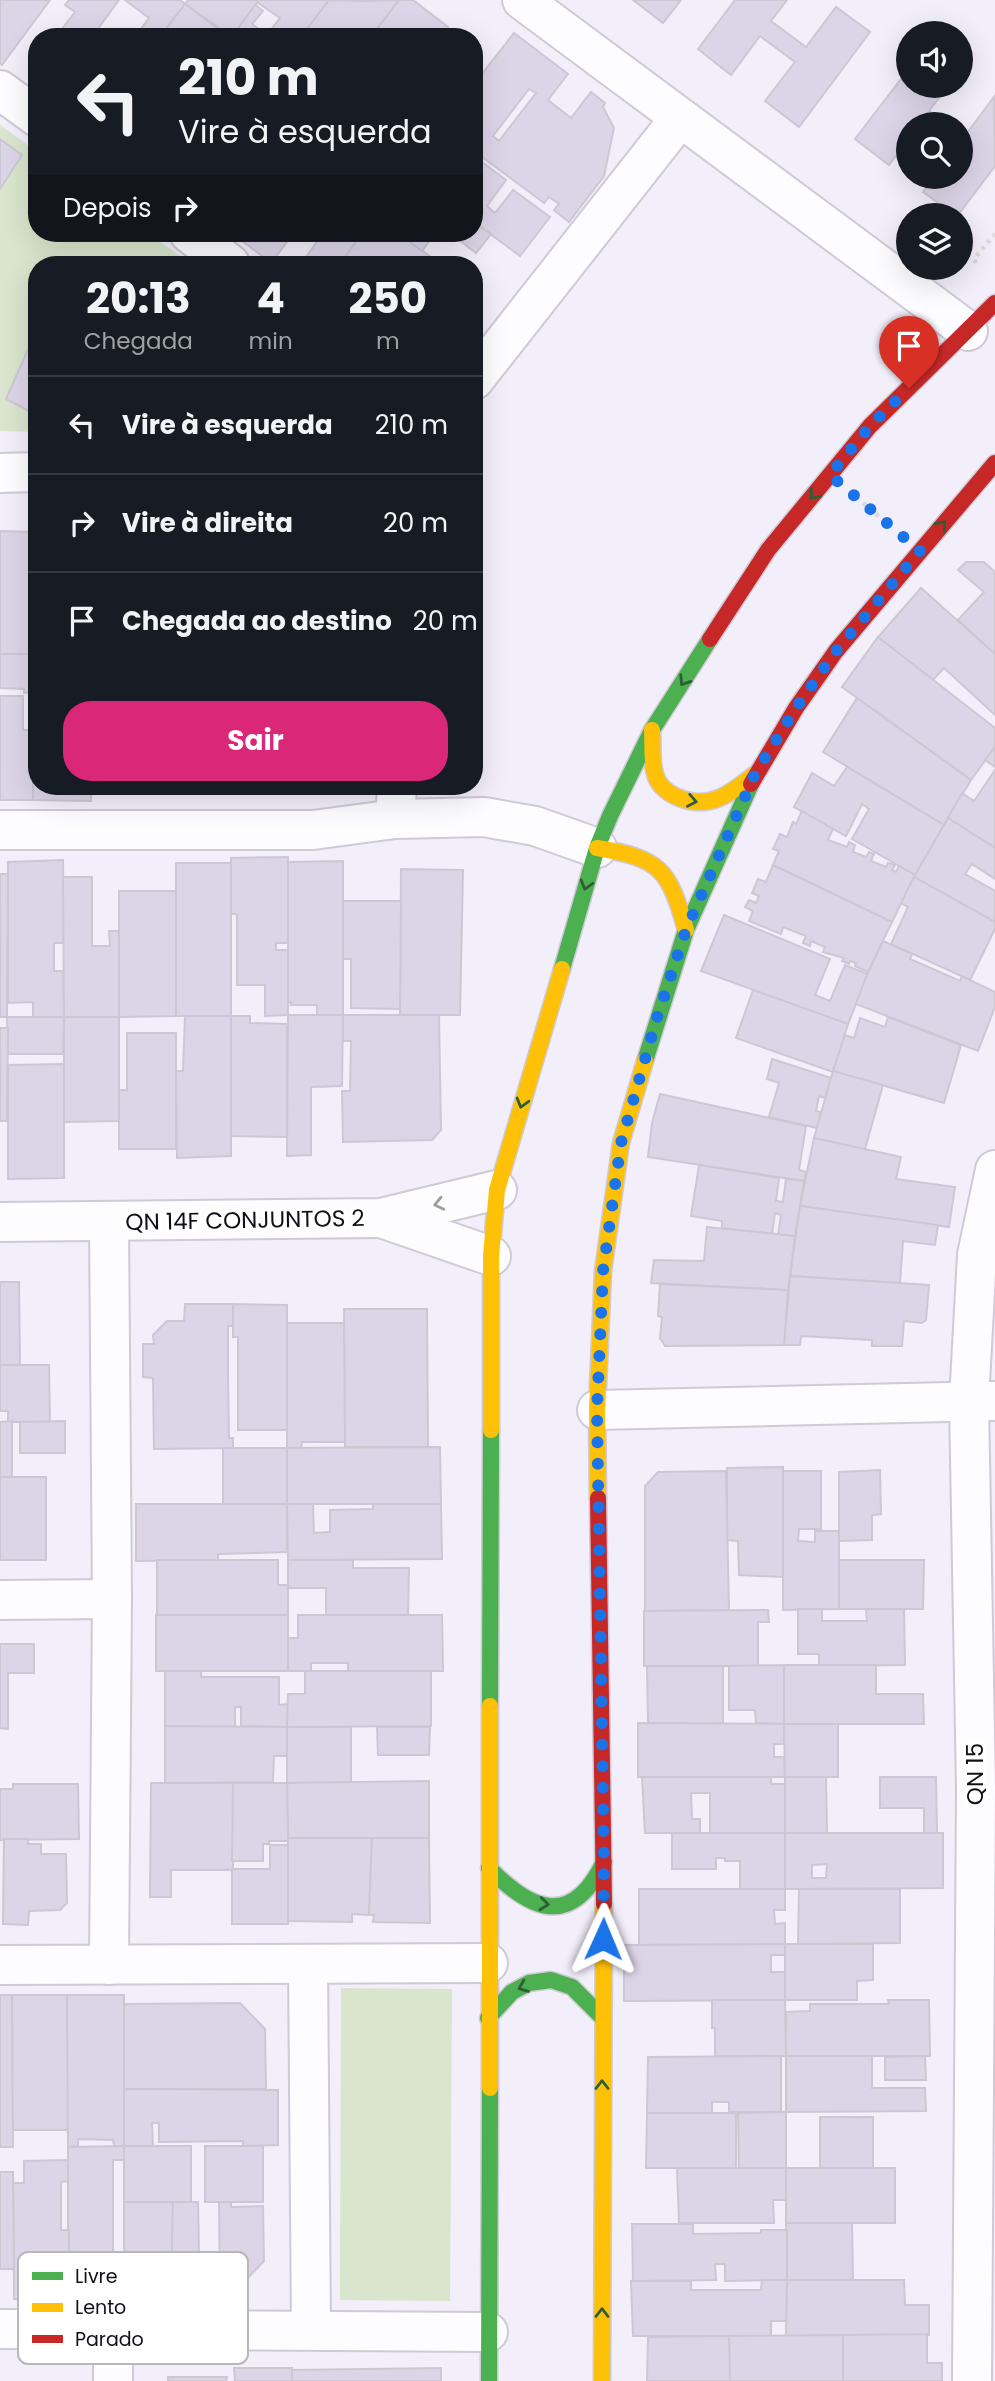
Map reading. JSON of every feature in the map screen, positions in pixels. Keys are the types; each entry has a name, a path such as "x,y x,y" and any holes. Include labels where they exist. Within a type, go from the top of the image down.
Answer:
{"main road":[{"path":"489,2381 491,1256 497,1190 597,848 652,730 768,550 870,426 995,303"},
{"path":"602,2381 604,1862 597,1410 603,1271 621,1143 656,1021 686,930 755,774 836,651 920,551 991,477"},
{"path":"652,730 655,774 665,792 687,802 710,804 728,796 755,774"},
{"path":"597,848 635,856 655,864 665,873 676,894 686,930"},
{"path":"489,1868 511,1890 531,1902 554,1905 575,1902 590,1888 604,1862"},
{"path":"488,2018 512,1992 528,1983 551,1980 572,1987 602,2017"}],"street":[{"path":"522,0 968,331"},
{"path":"0,90 28,110"},
{"path":"483,369 680,118"},
{"path":"201,242 219,256"},
{"path":"0,473 28,472"},
{"path":"0,830 313,830 396,802 534,826 597,848"},
{"name":"QN 15","path":"972,2381 984,2155 982,1401 977,1255 995,1170"},
{"name":"QN 14F CONJUNTOS 2","path":"0,1222 381,1218 497,1190"},
{"name":"QN 14F CONJUNTOS 2","path":"381,1218 491,1256"},
{"path":"109,1222 112,1599 109,1965"},
{"path":"597,1410 982,1401"},
{"path":"0,1600 112,1599"},
{"path":"0,1965 488,1963"},
{"path":"308,1964 311,2329"},
{"path":"0,2329 18,2329"},
{"path":"248,2329 488,2332"}],"path":[{"path":"830,475 920,551"}],"green space":[{"path":"0,125 28,145 28,242 160,242 180,256 28,256 28,432 0,431"},
{"path":"341,1988 452,1989 450,2301 340,2300"}],"building":[{"path":"0,0 50,0 2,65"},
{"path":"69,0 119,0 99,28 63,28 75,12 65,5"},
{"path":"125,0 180,0 185,4 167,28 142,28 149,18"},
{"path":"188,0 259,0 239,28 219,28 185,4"},
{"path":"329,0 308,28 272,28 280,18 257,2"},
{"path":"329,0 399,0 378,28 308,28"},
{"path":"399,0 413,0 448,27 447,28 378,28"},
{"path":"633,0 681,0 663,23"},
{"path":"735,0 787,0 771,21 806,47 836,7 870,32 799,127 765,101 795,62 760,36 731,75 698,49"},
{"path":"185,4 217,28 167,28"},
{"path":"255,5 263,11 252,24 257,28 238,28"},
{"path":"514,33 568,74 548,100 571,118 591,92 605,103 603,107 614,128 604,176 569,222 554,210 559,204 549,197 544,203 483,158 483,73","holes":["529,89 536,93 499,141 493,136"]},
{"path":"896,86 896,98 939,98 930,112 896,112 896,155 889,165 855,139"},
{"path":"994,97 995,166 967,203 938,203 923,192 925,189 973,189 973,125"},
{"path":"0,139 22,155 0,189"},
{"path":"483,163 506,180 487,206 495,213 513,190 550,217 520,256 483,229"},
{"path":"483,228 491,234 476,253 462,242 483,242"},
{"path":"244,242 287,242 276,256 262,256"},
{"path":"317,242 356,242 346,256 307,256"},
{"path":"356,242 410,242 430,256 346,256"},
{"path":"410,242 428,242 422,251"},
{"path":"28,349 28,410 6,399"},
{"path":"0,531 28,532 28,654 0,654"},
{"path":"966,562 984,562 995,572 995,654 958,620 984,592 958,570"},
{"path":"921,588 995,654 995,715 944,668 933,680 878,637"},
{"path":"878,637 995,728 995,747 971,780 842,687"},
{"path":"0,654 28,654 28,693 24,693 24,689 0,688"},
{"path":"0,696 23,696 23,730 28,730 28,795 33,795 33,800 0,800"},
{"path":"857,698 971,780 944,825 823,752"},
{"path":"995,747 995,767 985,760"},
{"path":"847,767 944,825 915,875 852,839 869,809 862,804 846,836 794,807 812,773 834,786"},
{"path":"995,770 995,848 948,818 962,793 974,801"},
{"path":"33,795 91,795 91,801 33,800"},
{"path":"802,811 833,829 828,840 847,847 849,842 855,845 853,852 866,857 869,852 874,854 871,861 886,867 888,863 895,865 892,870 896,872 899,866 915,875 892,922 773,865 779,851 773,849 780,834 787,837 793,822 796,824"},
{"path":"948,818 995,848 995,879 972,864 965,874 995,891 995,922 914,877"},
{"path":"288,857 288,943 276,943 276,950 288,950 288,1015 265,1016 265,985 237,985 237,914 231,914 231,858"},
{"path":"63,860 64,943 54,943 54,971 63,971 64,1017 33,1017 33,1002 8,1003 8,862"},
{"path":"343,861 343,1015 317,1016 317,1005 288,1003 288,862"},
{"path":"176,863 231,863 231,1016 176,1016"},
{"path":"773,865 892,922 868,972 855,966 856,963 850,961 849,964 842,961 844,958 823,952 825,947 811,941 810,946 803,943 806,936 783,927 781,934 749,921 753,911 745,907 749,900 756,903 759,896 752,893 758,879 766,882"},
{"path":"401,869 463,870 460,1015 400,1015"},
{"path":"0,874 8,874 7,1017 0,1017"},
{"path":"63,877 92,877 92,946 110,946 109,931 120,931 119,1017 64,1017"},
{"path":"914,877 995,922 995,929 970,980 891,944 908,907 901,903"},
{"path":"119,891 176,891 176,1016 119,1017"},
{"path":"343,901 401,901 400,1009 351,1008 351,959 343,959"},
{"path":"724,915 830,959 815,995 830,1001 845,965 868,974 848,1024 701,971"},
{"path":"883,941 912,954 910,959 960,981 962,976 995,992 995,1007 978,1051 856,1004"},
{"path":"753,990 848,1024 833,1072 736,1038"},
{"path":"288,1015 343,1015 342,1086 311,1087 311,1155 287,1156"},
{"path":"343,1015 439,1015 441,1130 432,1140 343,1142 342,1091 350,1091 351,1041 343,1041"},
{"path":"185,1016 231,1016 231,1156 177,1158 176,1071 183,1071"},
{"path":"231,1016 250,1016 250,1023 287,1024 287,1137 231,1136"},
{"path":"7,1017 64,1017 63,1054 8,1054"},
{"path":"64,1017 119,1017 119,1121 64,1122"},
{"path":"888,1017 961,1045 944,1103 833,1071 845,1035 854,1038 860,1018 885,1027"},
{"path":"0,1028 8,1028 7,1121 0,1121"},
{"path":"127,1033 176,1033 176,1149 119,1149 119,1090 127,1090"},
{"path":"772,1059 831,1078 825,1098 819,1096 816,1111 821,1112 817,1128 769,1117 779,1083 767,1079"},
{"path":"64,1064 64,1178 8,1179 8,1065"},
{"path":"833,1071 883,1085 865,1149 814,1138"},
{"path":"660,1094 806,1126 799,1170 806,1172 804,1181 648,1157 652,1123"},
{"path":"814,1138 901,1157 896,1179 955,1187 949,1227 800,1206"},
{"path":"699,1165 779,1178 776,1201 783,1202 786,1179 804,1181 795,1236 778,1235 781,1215 775,1213 772,1234 722,1228 722,1221 691,1216"},
{"path":"800,1206 938,1225 935,1245 903,1241 900,1283 790,1276"},
{"path":"707,1227 795,1236 788,1290 651,1283 654,1260 704,1261"},
{"path":"790,1276 929,1285 926,1320 922,1323 904,1321 902,1346 872,1346 872,1340 801,1336 800,1345 784,1345"},
{"path":"0,1282 19,1282 20,1365 0,1365"},
{"path":"660,1284 788,1290 784,1345 665,1346 660,1338 662,1317 658,1316"},
{"path":"185,1304 233,1304 233,1326 228,1326 228,1374 229,1438 233,1438 233,1448 154,1449 153,1378 143,1377 143,1344 154,1344 153,1335 167,1321 184,1321"},
{"path":"233,1304 287,1305 287,1430 238,1430 238,1337 233,1337"},
{"path":"344,1309 427,1309 428,1447 345,1447"},
{"path":"287,1323 344,1323 345,1442 302,1442 301,1448 287,1448"},
{"path":"0,1365 49,1365 50,1422 8,1422 8,1411 0,1411"},
{"path":"12,1421 12,1477 0,1477 0,1422"},
{"path":"65,1421 65,1453 20,1453 20,1422"},
{"path":"440,1447 441,1504 287,1504 287,1448"},
{"path":"223,1448 287,1448 287,1504 223,1505"},
{"path":"783,1467 783,1577 739,1575 738,1541 727,1540 727,1468"},
{"path":"880,1470 881,1514 872,1515 872,1540 839,1541 839,1472"},
{"path":"726,1471 729,1610 645,1611 645,1486 658,1472"},
{"path":"783,1471 821,1471 821,1529 799,1529 798,1541 815,1542 815,1531 839,1531 839,1609 783,1610"},
{"path":"0,1477 46,1477 46,1560 0,1560"},
{"path":"136,1504 287,1504 287,1552 218,1554 218,1560 136,1561"},
{"path":"287,1504 313,1504 314,1533 330,1532 330,1510 373,1509 373,1504 441,1504 442,1559 288,1560"},
{"path":"157,1560 278,1560 278,1585 288,1585 288,1615 157,1615"},
{"path":"288,1560 353,1560 353,1568 409,1568 408,1615 326,1615 326,1588 288,1588"},
{"path":"839,1560 924,1560 923,1609 839,1609"},
{"path":"798,1609 822,1609 822,1621 867,1621 866,1609 904,1609 905,1665 819,1666 819,1654 798,1654"},
{"path":"768,1610 769,1622 758,1622 758,1666 644,1666 644,1611"},
{"path":"156,1615 288,1615 288,1671 156,1671"},
{"path":"298,1615 442,1615 443,1671 348,1671 348,1663 311,1663 311,1671 288,1671 288,1638 298,1638"},
{"path":"0,1644 34,1644 34,1673 8,1673 8,1729 0,1728"},
{"path":"784,1665 784,1724 756,1723 755,1710 729,1710 729,1666"},
{"path":"784,1665 876,1665 876,1694 923,1694 924,1724 784,1724"},
{"path":"647,1666 723,1666 723,1723 648,1723"},
{"path":"165,1671 201,1671 201,1677 279,1677 279,1705 288,1704 287,1727 241,1726 241,1707 235,1707 235,1727 165,1726"},
{"path":"305,1671 431,1671 431,1726 287,1727 288,1694 305,1694"},
{"path":"638,1723 784,1724 784,1744 774,1744 774,1757 784,1757 785,1777 638,1777"},
{"path":"784,1724 838,1724 838,1777 785,1777"},
{"path":"165,1726 287,1727 288,1756 274,1756 273,1782 165,1783"},
{"path":"287,1727 351,1727 351,1782 287,1783"},
{"path":"377,1727 430,1727 429,1755 378,1755"},
{"path":"642,1777 771,1777 771,1784 785,1784 785,1833 710,1833 710,1793 691,1793 692,1819 700,1819 700,1833 645,1833"},
{"path":"785,1777 826,1777 827,1833 785,1833"},
{"path":"880,1777 936,1777 937,1833 924,1833 924,1808 880,1808"},
{"path":"429,1781 429,1838 288,1838 287,1783"},
{"path":"151,1783 233,1783 233,1870 171,1870 171,1897 150,1897"},
{"path":"233,1783 287,1783 288,1841 269,1841 269,1844 263,1844 263,1861 232,1861"},
{"path":"13,1784 78,1784 79,1839 0,1840 0,1789 13,1789"},
{"path":"672,1833 785,1833 785,1889 740,1889 740,1861 725,1861 725,1858 716,1858 716,1869 672,1869"},
{"path":"785,1833 943,1833 943,1888 785,1889","holes":["827,1864 826,1878 812,1878 812,1865"]},
{"path":"288,1838 372,1838 369,1915 352,1914 352,1922 288,1921"},
{"path":"372,1838 429,1838 430,1923 373,1922 374,1915 369,1915"},
{"path":"4,1839 28,1839 28,1844 41,1844 41,1854 66,1854 67,1903 60,1910 29,1911 28,1925 3,1924"},
{"path":"270,1845 288,1845 288,1924 232,1924 232,1869 270,1869"},
{"path":"639,1889 785,1889 785,1910 774,1910 775,1924 785,1923 785,1944 639,1945"},
{"path":"799,1889 900,1889 900,1943 798,1944"},
{"path":"785,1944 873,1944 873,1980 857,1981 857,2000 785,2000"},
{"path":"785,1944 785,1955 771,1955 771,1972 785,1972 785,2000 624,2001 624,1945"},
{"path":"0,1995 12,1995 13,2147 0,2147"},
{"path":"12,1995 67,1995 68,2130 13,2130"},
{"path":"67,1995 124,1995 124,2146 114,2146 113,2140 78,2139 78,2146 68,2147"},
{"path":"712,2000 785,2000 786,2056 715,2056"},
{"path":"888,2000 929,2000 930,2056 786,2056 786,2012 810,2011 810,2004 889,2004"},
{"path":"240,2003 265,2029 266,2089 124,2089 124,2004"},
{"path":"781,2056 781,2112 729,2112 729,2102 712,2102 712,2113 647,2113 648,2057"},
{"path":"786,2056 872,2056 872,2088 925,2088 926,2111 786,2112"},
{"path":"925,2056 926,2080 885,2080 885,2057"},
{"path":"124,2089 278,2090 278,2145 243,2146 243,2141 159,2142 159,2123 152,2123 153,2146 124,2146"},
{"path":"786,2112 786,2168 739,2169 738,2113"},
{"path":"647,2113 736,2113 736,2168 646,2168"},
{"path":"820,2117 873,2117 873,2168 820,2168"},
{"path":"124,2146 124,2160 113,2160 113,2252 68,2252 68,2147"},
{"path":"124,2146 191,2146 191,2202 124,2202"},
{"path":"205,2146 263,2146 263,2202 205,2202"},
{"path":"68,2160 68,2181 61,2182 61,2230 69,2230 69,2252 18,2252 18,2299 14,2299 13,2183 24,2183 24,2161"},
{"path":"677,2168 786,2168 787,2200 773,2200 774,2223 679,2223"},
{"path":"786,2168 895,2168 895,2223 786,2223"},
{"path":"0,2172 13,2172 14,2269 0,2269"},
{"path":"124,2202 173,2202 172,2252 124,2252"},
{"path":"173,2202 198,2202 199,2252 172,2252"},
{"path":"219,2202 231,2202 231,2207 263,2206 264,2261 248,2278 248,2252 220,2252"},
{"path":"786,2223 852,2223 853,2280 787,2280"},
{"path":"632,2224 693,2224 693,2234 787,2230 787,2280 725,2281 725,2264 715,2264 716,2280 633,2281"},
{"path":"762,2280 787,2280 787,2321 771,2321 771,2336 633,2336 631,2281 691,2281 691,2290 761,2290"},
{"path":"787,2280 904,2280 905,2305 929,2305 929,2335 786,2336"},
{"path":"927,2334 927,2363 942,2363 942,2381 843,2381 843,2335"},
{"path":"843,2335 843,2381 730,2381 729,2336"},
{"path":"729,2336 730,2381 647,2381 648,2337"},
{"path":"234,2368 292,2368 292,2381 235,2381"},
{"path":"441,2368 441,2381 292,2381 292,2370"},
{"path":"168,2377 227,2377 226,2381 168,2381"}],"traffic: fast":[{"path":"562,969 597,848 610,816 652,730 710,639"},
{"path":"645,1061 686,930 751,784"},
{"path":"490,1706 491,1430"},
{"path":"489,1868 521,1895 536,1903 551,1906 565,1905 579,1897 592,1883 604,1862"},
{"path":"488,2018 512,1992 529,1983 551,1980 572,1987 602,2017"},
{"path":"489,2381 490,2088"}],"traffic: slow":[{"path":"652,730 656,778 663,788 677,797 689,801 709,801 728,794 755,774"},
{"path":"597,848 635,856 659,870 674,893 686,930"},
{"path":"491,1430 491,1256 497,1190 562,969"},
{"path":"598,1498 597,1410 603,1271 621,1143 645,1061"},
{"path":"490,1706 490,2088"},
{"path":"602,2381 604,1904"}],"traffic: jam":[{"path":"710,639 768,550 870,426 995,303"},
{"path":"751,784 796,708 836,651 995,463"},
{"path":"598,1498 604,1904"}],"route":[{"path":"603,1939 597,1410 603,1271 621,1143 656,1021 686,930 755,774 836,651 920,551 830,475 870,426 909,388"}]}
